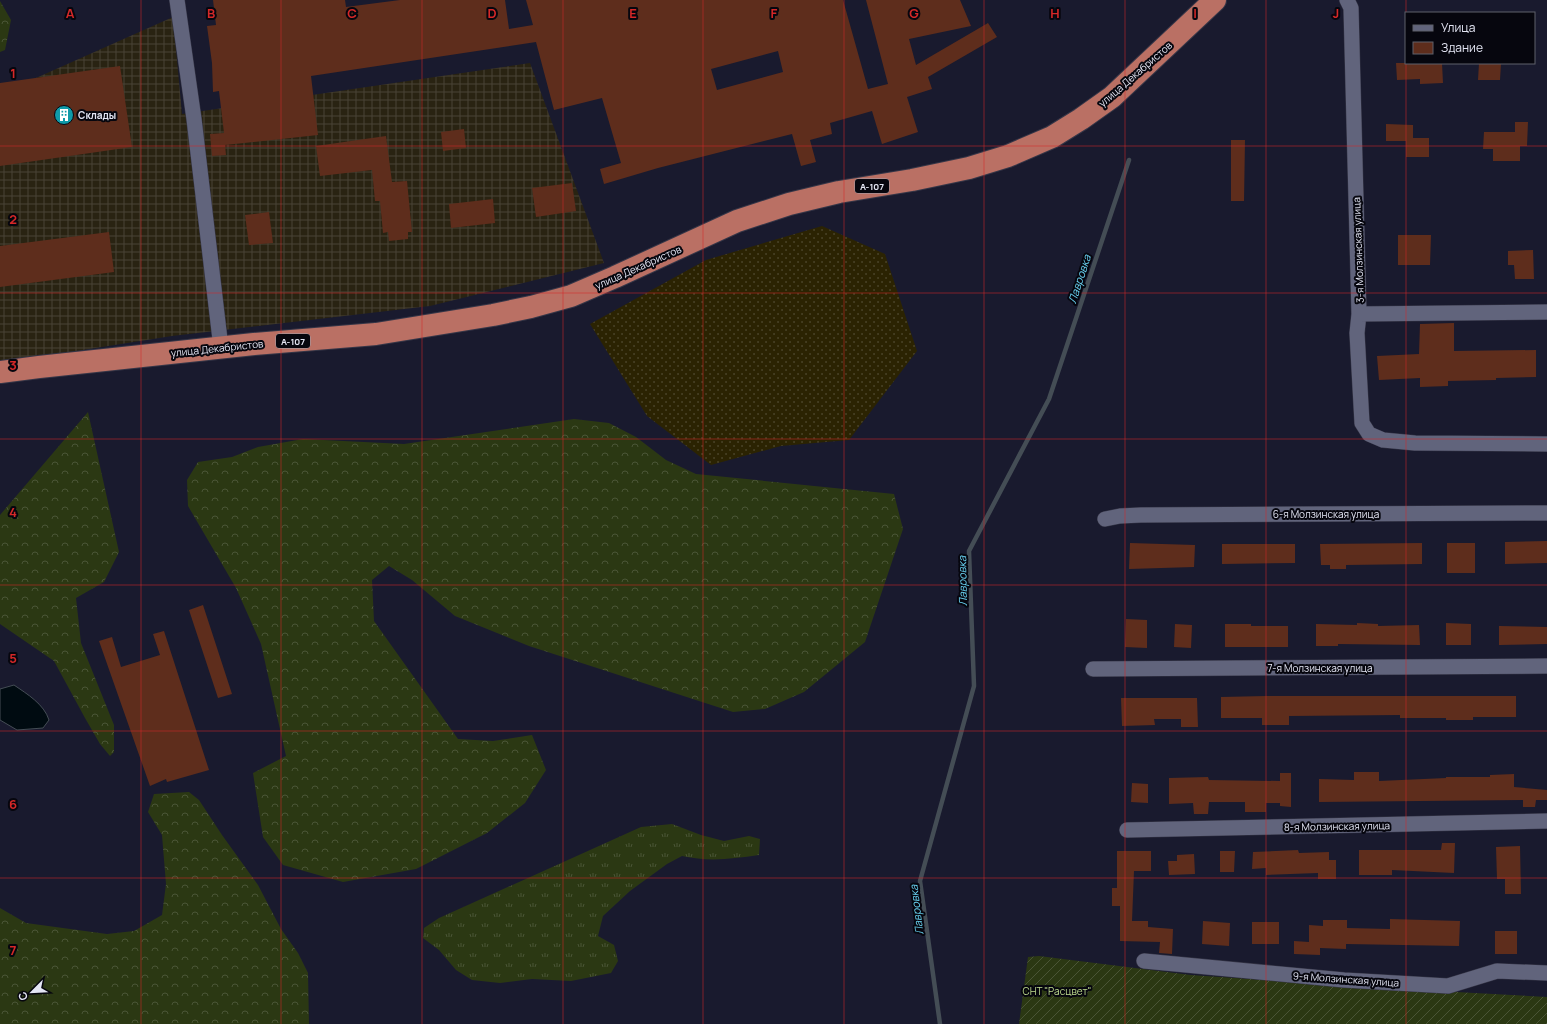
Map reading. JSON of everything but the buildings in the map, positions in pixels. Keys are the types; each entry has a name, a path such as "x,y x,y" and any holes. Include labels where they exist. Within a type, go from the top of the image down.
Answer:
{"highway":[{"name":"улица Декабристов","path":"0,372 221,348 376,334 493,315 531,307 571,296 637,268 737,222 789,204 839,192 912,180 969,168 1008,156 1052,137 1112,97 1215,0"}],"street":[{"path":"178,0 195,127 221,348"},
{"name":"3-я Молзинская улица","path":"1347,0 1351,8 1359,314 1547,312"},
{"path":"1359,314 1357,333 1362,423 1369,434 1383,440 1415,443 1547,444"},
{"name":"6-я Молзинская улица","path":"1105,520 1120,516 1141,515 1547,513"},
{"name":"7-я Молзинская улица","path":"1093,670 1547,666"},
{"name":"8-я Молзинская улица","path":"1127,830 1547,821"},
{"name":"9-я Молзинская улица","path":"1144,961 1344,980 1448,986 1497,971 1547,972"}],"shaded area":[{"path":"173,17 182,114 530,63 604,263 430,306 172,336 0,363 0,94"},
{"path":"14,685 39,704 47,714 49,720 43,728 17,730 0,720 0,689"}],"green space":[{"path":"0,1 11,20 5,50 0,52"},
{"path":"88,412 119,552 104,582 76,598 81,643 114,725 114,752 110,756 100,744 54,661 0,624 0,515"},
{"path":"574,419 609,423 636,437 666,460 696,474 894,494 903,529 865,642 804,692 765,709 733,712 529,646 455,616 412,580 389,566 372,580 374,621 458,739 493,741 532,735 546,770 525,803 487,833 416,869 343,882 283,865 263,837 253,773 286,756 261,644 236,588 188,506 187,480 198,462 232,457 258,447 303,439 404,444"},
{"path":"189,792 199,800 258,885 281,929 298,953 308,973 309,1024 0,1024 0,908 26,923 107,934 134,931 162,915 166,884 162,835 148,812 154,794"},
{"path":"672,824 701,835 724,841 749,836 760,839 759,855 729,859 701,859 682,856 667,864 630,891 603,916 598,936 614,945 618,961 611,973 571,981 532,979 500,983 472,980 456,970 439,950 423,938 424,928 439,918 641,827"},
{"name":"СНТ \"Расцвет\"","path":"1039,956 1191,975 1381,988 1547,997 1547,1024 1019,1024 1028,957"}],"sand":[{"path":"822,226 885,254 917,351 849,440 781,446 711,465 647,416 590,324 706,260"}],"waterway":[{"name":"Лавровка","path":"940,1024 920,881 974,686 969,551 1049,399 1129,160"}],"place":[{"name":"Склады","path":"64,115"}]}
